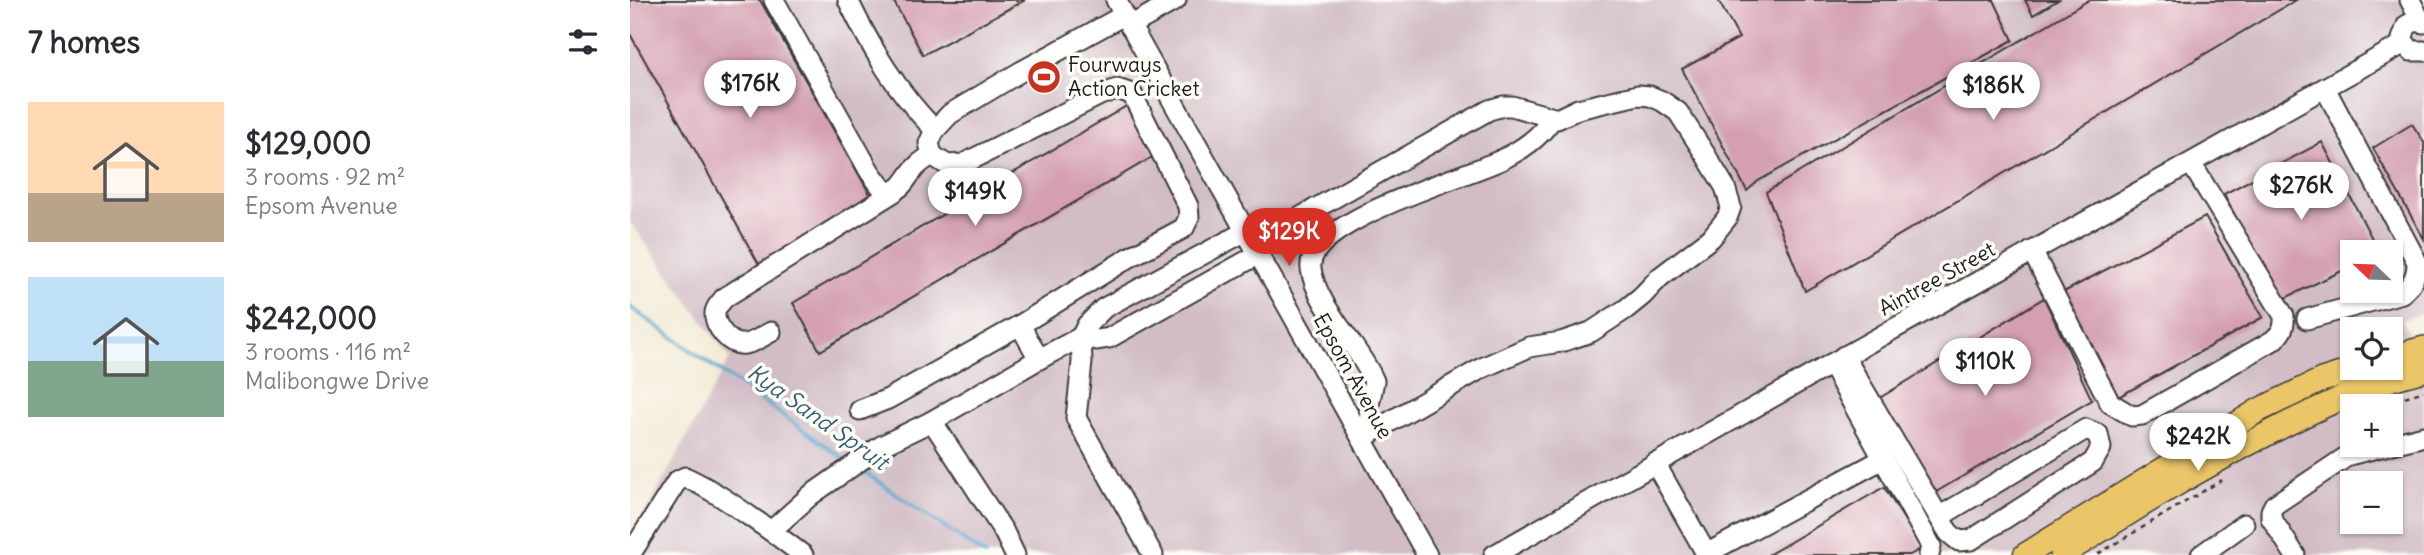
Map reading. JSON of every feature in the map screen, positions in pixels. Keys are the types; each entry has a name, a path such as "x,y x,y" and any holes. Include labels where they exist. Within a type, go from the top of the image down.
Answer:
{"main road":[{"path":"2403,354 2424,348"},
{"path":"2025,555 2327,403 2405,374 2424,370"},
{"path":"2062,555 2218,459 2278,399 2340,376"}],"street":[{"path":"774,0 870,172 885,192 894,192"},
{"path":"848,0 869,43 899,90 935,130"},
{"path":"860,410 888,399 1020,325 1130,257 1184,228 1189,217 1188,206 1132,94 1117,89 963,164 947,165 932,155 929,143 935,130 950,114 1020,72 1123,14 1176,0"},
{"path":"2410,0 2422,22 2407,25 2402,34 2403,44 2411,51 2424,51"},
{"name":"Epsom Avenue","path":"1123,14 1253,243 1367,435 1427,555"},
{"name":"Aintree Street","path":"1494,555 2403,44"},
{"path":"2307,319 2402,293 2410,287 2417,274 2417,262 2325,88"},
{"path":"771,531 811,495 881,446 932,421 1081,337 1097,340 1109,338 1253,243 1489,110 1512,106 1558,119 1589,106 1638,95 1662,101 1678,112 1725,187 1731,208 1727,218 1711,238 1660,277 1626,309 1591,332 1560,342 1529,347 1494,362 1367,435"},
{"path":"1367,435 1374,381 1318,289 1311,263 1316,248 1329,237 1394,201 1502,160 1535,140 1552,119"},
{"path":"771,332 745,345 735,343 717,324 716,307 724,298 903,186 915,167 932,155"},
{"path":"2032,251 2110,403 2132,415 2142,415 2272,341 2285,324 2284,316 2190,163"},
{"path":"1153,555 1076,418 1082,362 1081,337 1087,325 1104,308 1253,243"},
{"path":"1020,325 1039,359"},
{"path":"1837,360 1883,459 1931,546 1929,555"},
{"path":"1837,360 1948,533 1955,539 1971,540 2093,462 2101,448 2098,434 2086,429 1939,517"},
{"path":"932,421 1004,533 1015,555"},
{"path":"2295,555 2271,518 2270,512 2274,505 2349,455 2424,436"},
{"path":"1655,463 1707,554 1883,459"},
{"path":"630,555 668,492 677,481 685,477 730,502 803,555"},
{"path":"2201,555 2244,524"}],"path":[{"path":"2403,398 2424,391"},
{"path":"2097,555 2218,459"}],"shaded area":[{"path":"630,0 2424,0 2424,314 2403,319 2403,317 2340,317 2340,380 2403,380 2403,323 2424,358 2424,555 630,555 630,541 730,358 630,222"}],"building":[{"path":"630,0 760,0 875,203 761,268 630,34"},
{"path":"893,0 1025,0 923,55"},
{"path":"1718,0 1994,0 2013,40 1758,181 1747,191 1682,69 1739,38"},
{"path":"2025,0 2058,0 2033,15"},
{"path":"2089,0 2296,0 1805,291 1766,192"},
{"path":"1130,104 1154,156 820,351 793,303"},
{"path":"2412,124 2424,142 2424,239 2373,148"},
{"path":"2322,142 2373,240 2340,240 2340,272 2279,301 2224,194"},
{"path":"2205,217 2263,317 2111,401 2060,294"},
{"path":"2044,298 2092,400 1931,495 1873,402"},
{"path":"1884,487 1922,548 1910,555 1768,555"}],"waterway":[{"name":"Kya Sand Spruit","path":"630,307 847,461"},
{"name":"Kya Sand Spruit","path":"860,469 985,555"}],"place":[{"name":"Fourways Action Cricket","path":"1044,77"}]}
